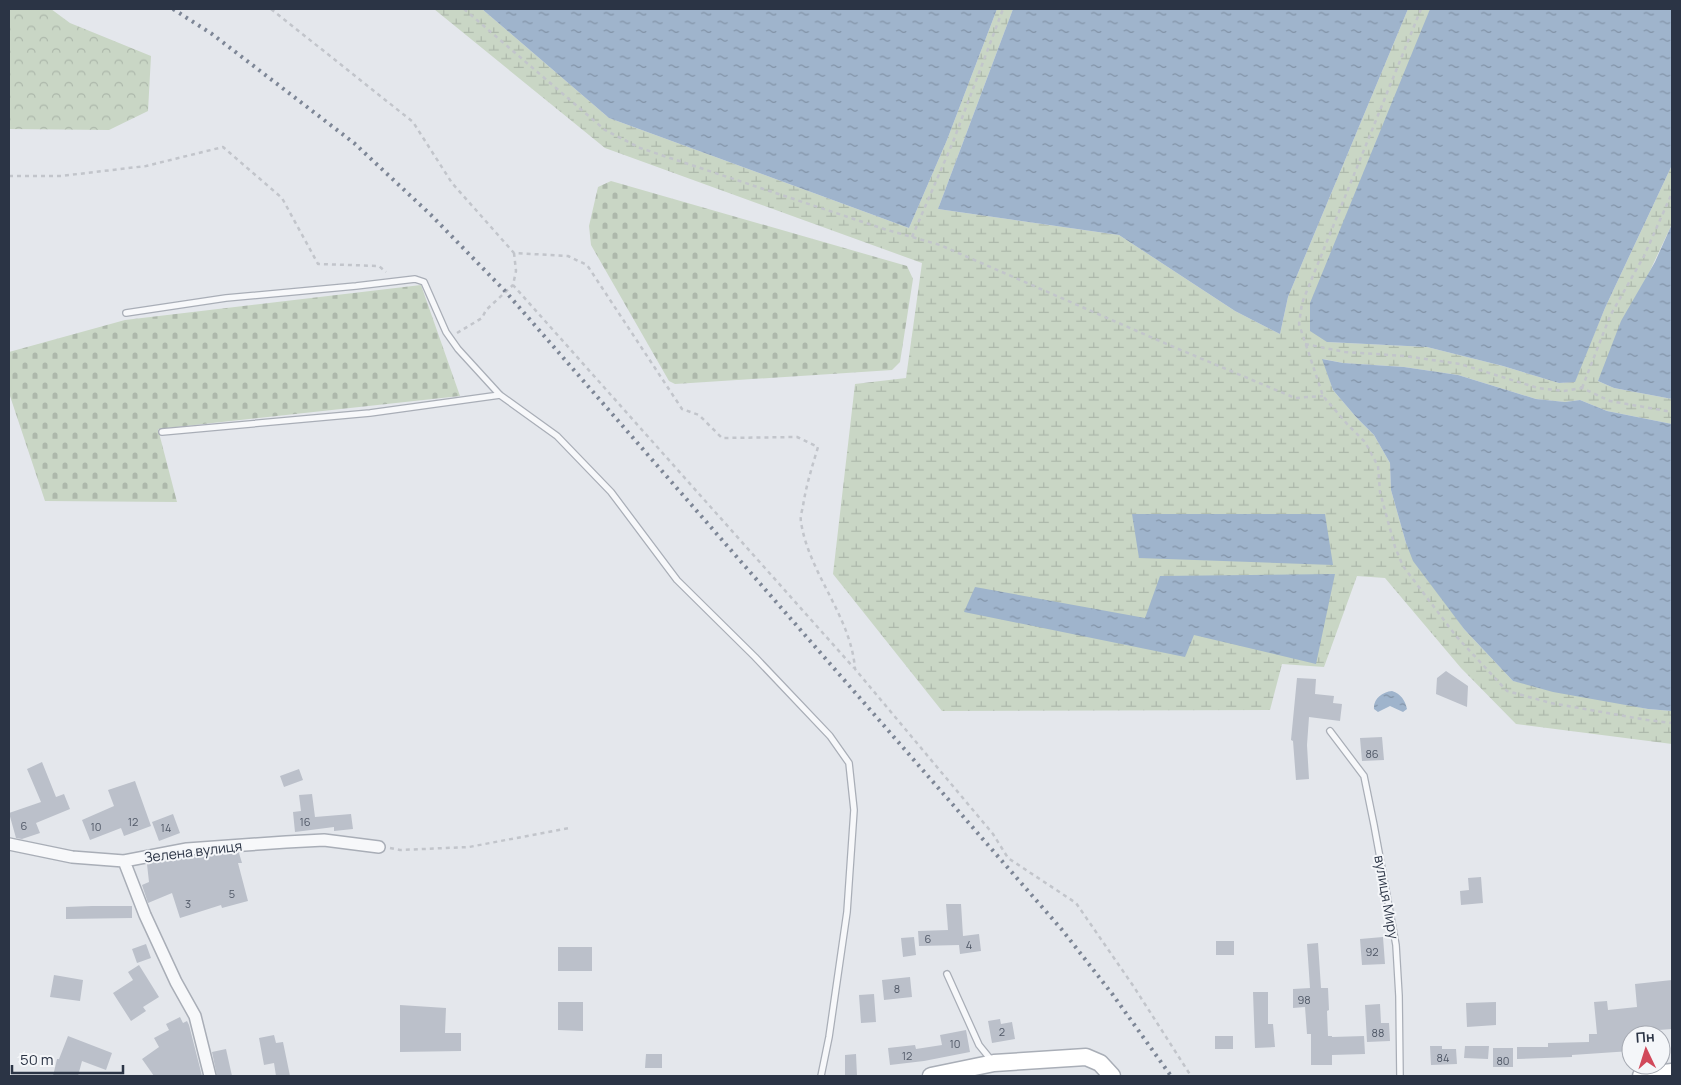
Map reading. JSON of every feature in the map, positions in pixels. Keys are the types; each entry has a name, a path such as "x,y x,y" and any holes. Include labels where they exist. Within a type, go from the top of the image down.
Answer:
{"street":[{"name":"Зелена вулиця","path":"9,844 72,857 124,860 187,849 324,840 379,847"},
{"path":"124,860 172,974 196,1016 210,1076"},
{"path":"931,1076 994,1063 1086,1057 1100,1063 1112,1076"},
{"path":"1641,1076 1672,1072"}],"lane":[{"path":"126,313 226,298 415,279 424,282 434,302 436,312 458,348 500,395 557,436 611,492 677,580 755,657 830,736 849,763 854,810 846,912 822,1076"},
{"path":"162,432 370,413 500,395"},
{"name":"вулиця Миру","path":"1330,731 1364,776 1374,824 1396,945 1400,1076"},
{"path":"947,974 979,1044 994,1063"}],"path":[{"path":"271,9 413,122 452,183 514,253 516,271 513,285 486,310 482,318 450,337"},
{"path":"464,9 605,130 640,148 884,229 940,244 1169,345 1295,398 1323,396"},
{"path":"912,237 953,142 1003,9"},
{"path":"1421,9 1302,304 1299,324 1323,396 1365,442 1378,466 1380,492 1403,566 1456,636 1507,691 1551,703 1672,723"},
{"path":"9,176 61,176 146,166 223,147 282,198 318,264 378,266 396,281"},
{"path":"1582,388 1610,316 1644,256 1672,193"},
{"path":"514,253 568,256 587,265 682,409 699,415 722,438 797,437 818,447 808,479 800,520 810,554 839,615 854,655 855,669"},
{"path":"513,285 855,669 993,834 1008,858 1076,903 1134,987 1191,1076"},
{"path":"1305,344 1345,352 1405,356 1460,364 1538,388 1564,391 1582,388 1610,401 1672,412"},
{"path":"379,847 400,850 470,846 569,828"}],"green space":[{"path":"9,9 51,9 70,23 151,56 148,111 109,130 9,129"},
{"path":"434,9 482,9 609,118 909,228 947,140 997,9 1013,9 938,209 1119,235 1235,311 1280,334 1288,297 1408,9 1430,9 1327,342 1427,347 1503,366 1559,383 1574,382 1605,308 1672,165 1672,224 1598,381 1614,388 1672,399 1672,424 1607,411 1580,400 1565,402 1536,399 1458,375 1404,367 1343,363 1323,359 1333,390 1374,435 1390,463 1391,490 1406,543 1464,629 1513,681 1648,709 1672,711 1672,744 1516,724 1461,668 1385,578 1357,576 1324,667 1282,664 1270,710 942,711 833,574 855,384 906,378 922,263 605,148"},
{"path":"611,181 907,266 913,279 900,362 892,370 675,384 669,381 591,245 589,226 598,187"},
{"path":"421,285 460,396 158,429 177,502 45,501 9,393 9,352 125,320"}],"water":[{"path":"482,9 997,9 947,140 909,228 609,118"},
{"path":"1013,9 1408,9 1288,297 1280,334 1235,311 1119,235 938,209"},
{"path":"1430,9 1672,9 1672,165 1605,308 1575,382 1559,383 1503,366 1427,347 1327,342 1310,331 1310,303"},
{"path":"1672,224 1672,399 1614,388 1598,381 1621,321 1655,262"},
{"path":"1322,359 1343,363 1404,367 1458,375 1536,399 1565,402 1580,400 1607,411 1672,424 1672,711 1648,709 1553,692 1513,681 1464,629 1413,561 1391,490 1390,463 1374,435 1333,390"},
{"path":"1132,514 1325,514 1333,565 1139,558"},
{"path":"1335,574 1316,664 1194,635 1185,657 964,612 975,587 1145,618 1160,576"},
{"path":"1392,691 1402,698 1407,709 1403,712 1390,706 1378,712 1374,709 1375,702 1379,697"}],"building":[{"path":"1446,671 1468,686 1467,707 1436,694 1437,678"},
{"path":"1297,678 1316,679 1315,694 1334,696 1333,703 1342,704 1340,721 1309,717 1307,745 1309,779 1296,780 1293,741 1291,740"},
{"path":"1382,737 1384,760 1362,761 1360,738"},
{"path":"42,762 56,797 64,794 70,809 36,823 40,833 22,839 16,838 9,813 41,802 27,769"},
{"path":"299,769 303,780 284,787 280,776"},
{"path":"135,781 151,826 124,836 121,828 90,840 82,820 114,806 108,790"},
{"path":"312,794 315,817 351,814 353,829 334,831 334,827 295,832 293,812 301,811 299,795"},
{"path":"173,814 180,833 159,841 152,822"},
{"path":"239,853 242,863 238,863 248,901 222,908 221,905 180,918 172,893 148,903 142,885 149,882 147,864 205,855"},
{"path":"1481,877 1483,903 1461,905 1460,891 1469,890 1468,878"},
{"path":"946,904 961,904 963,936 979,934 981,951 960,954 959,945 919,946 918,931 948,930"},
{"path":"132,906 132,918 66,919 66,907"},
{"path":"914,937 916,955 903,957 901,938"},
{"path":"1383,937 1385,964 1362,965 1360,939"},
{"path":"1216,941 1234,941 1234,955 1216,955"},
{"path":"1318,943 1321,988 1328,988 1328,1036 1364,1036 1365,1054 1332,1055 1332,1065 1311,1065 1311,1034 1307,1034 1305,1007 1293,1008 1293,989 1310,988 1307,944"},
{"path":"146,944 151,958 137,963 132,949"},
{"path":"558,947 592,947 592,971 558,971"},
{"path":"139,965 159,997 143,1007 146,1011 131,1021 113,993 133,980 128,972"},
{"path":"54,975 83,980 80,1001 50,997"},
{"path":"910,977 912,997 884,1000 882,980"},
{"path":"1672,980 1672,1029 1671,1025 1621,1025 1621,1052 1572,1055 1572,1057 1517,1059 1517,1047 1548,1047 1548,1043 1589,1042 1589,1034 1597,1034 1594,1002 1607,1001 1608,1010 1637,1007 1635,984"},
{"path":"1253,992 1268,992 1268,1024 1273,1024 1275,1047 1255,1048"},
{"path":"874,994 876,1022 861,1023 859,995"},
{"path":"558,1002 583,1002 583,1031 558,1030"},
{"path":"1496,1002 1496,1025 1467,1027 1466,1003"},
{"path":"1380,1004 1381,1023 1389,1023 1390,1041 1367,1042 1365,1005"},
{"path":"400,1005 446,1008 445,1033 461,1033 461,1051 400,1052"},
{"path":"180,1017 183,1023 187,1021 189,1025 202,1076 154,1076 142,1059 159,1047 154,1038 169,1030 166,1024"},
{"path":"1000,1019 1001,1024 1012,1022 1015,1039 992,1043 988,1021"},
{"path":"966,1030 970,1052 924,1061 890,1065 888,1048 915,1045 916,1049 942,1045 940,1035"},
{"path":"274,1035 276,1043 283,1042 290,1076 276,1076 274,1063 264,1065 259,1038"},
{"path":"68,1036 112,1053 106,1070 82,1061 78,1076 53,1076 57,1059 59,1059"},
{"path":"1215,1036 1233,1036 1233,1049 1215,1049"},
{"path":"1430,1046 1442,1046 1442,1049 1456,1049 1457,1064 1431,1065"},
{"path":"1465,1046 1489,1046 1488,1059 1464,1058"},
{"path":"1493,1048 1513,1048 1513,1067 1493,1067"},
{"path":"226,1049 232,1076 217,1076 212,1052"},
{"path":"646,1054 662,1054 662,1068 645,1068"},
{"path":"856,1054 857,1076 845,1076 845,1055"}],"railway":[{"path":"173,9 212,34 354,143 431,215 505,291 1063,931 1113,995 1171,1076"}]}
